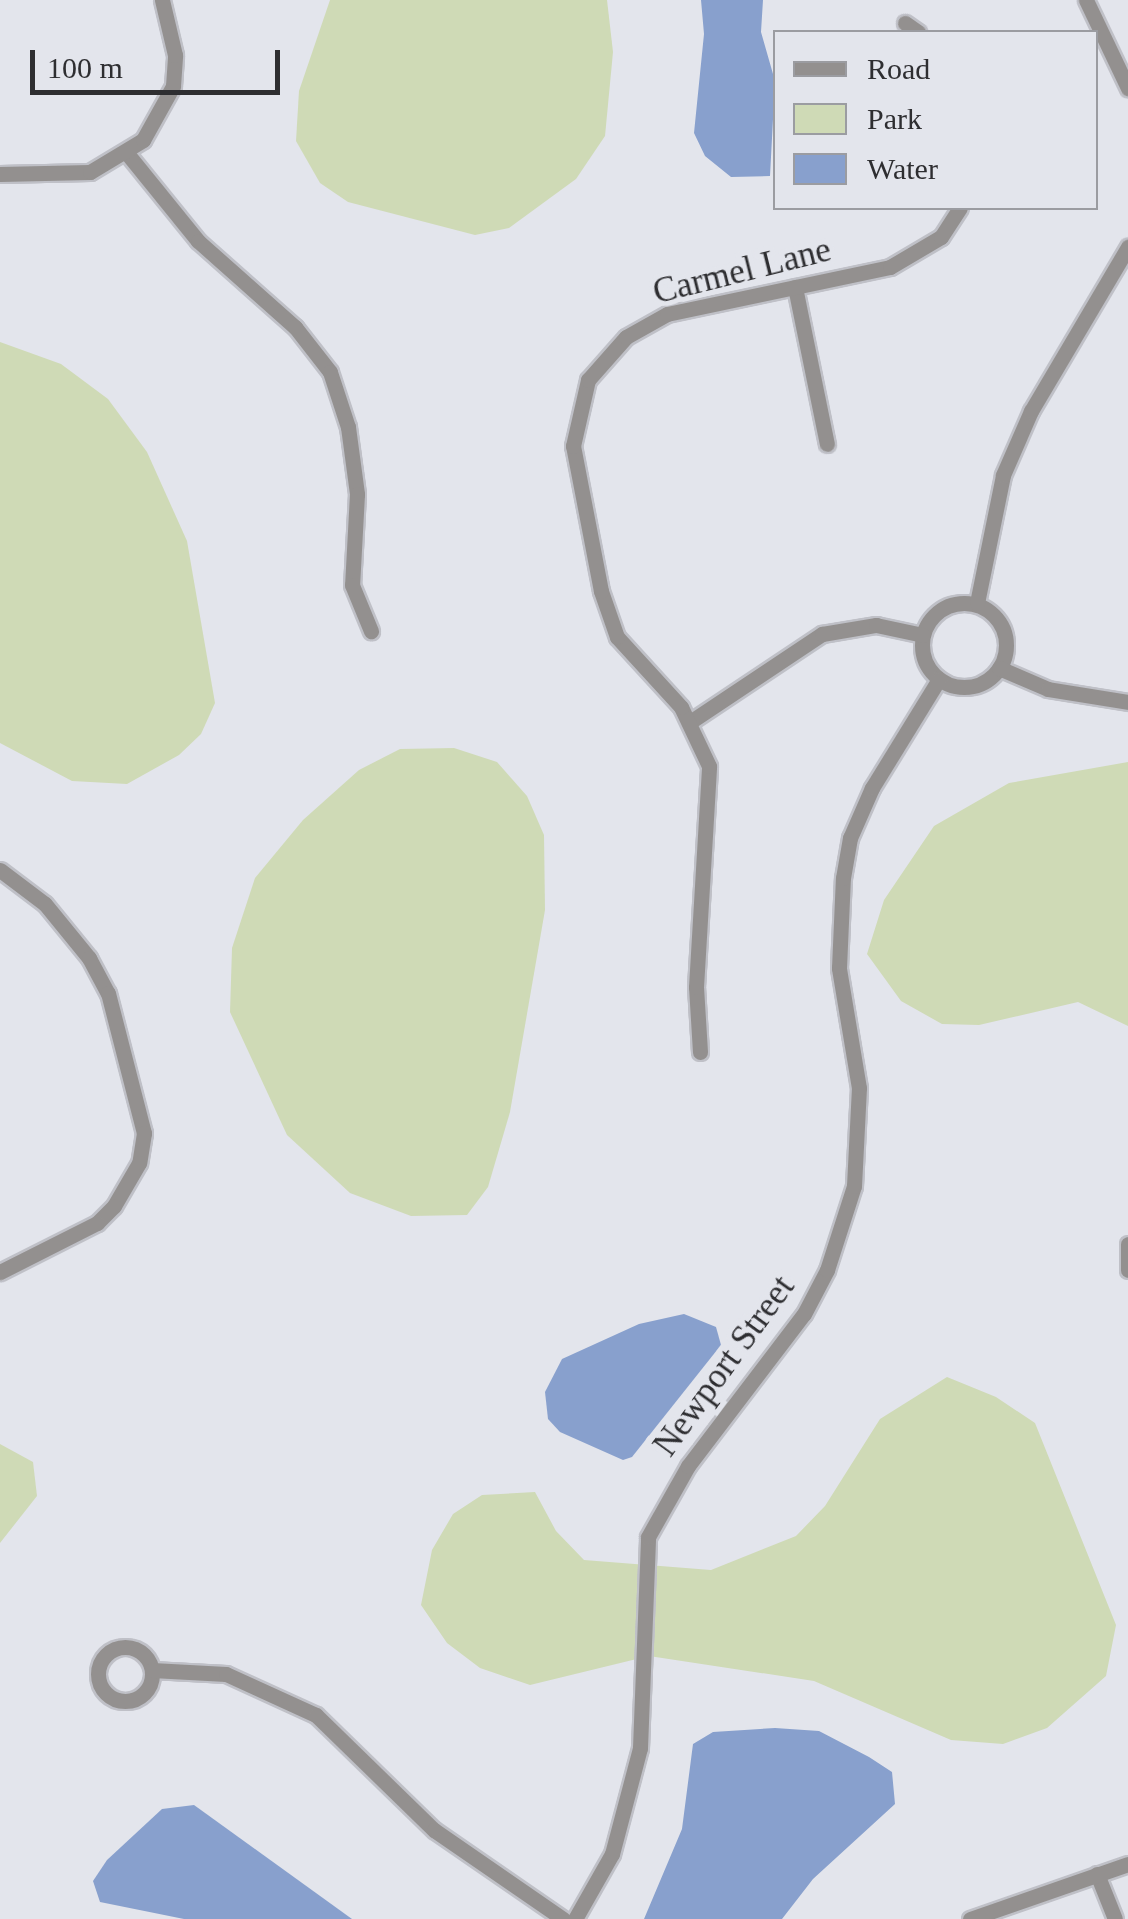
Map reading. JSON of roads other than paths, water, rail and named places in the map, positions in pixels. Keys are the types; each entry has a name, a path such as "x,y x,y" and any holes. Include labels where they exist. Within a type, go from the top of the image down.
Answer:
{"street":[{"path":"0,174 90,172 143,140 172,86 175,55 162,0"},
{"path":"1086,0 1128,88"},
{"path":"126,152 198,240 295,328 330,372 348,426 357,494 352,584 370,631"},
{"name":"Carmel Lane","path":"700,1052 696,987 711,802 709,766 690,722 634,662 612,622 573,446 588,380 626,337 667,314 890,267 940,237 959,210"},
{"path":"976,604 1003,475 1031,411 1128,247"},
{"path":"795,288 827,444"},
{"path":"976,604 1002,625 1006,654 999,668 968,687 939,679 926,664 923,635 939,611 976,604"},
{"path":"690,722 822,634 876,625 923,635"},
{"path":"999,668 1048,689 1128,702"},
{"name":"Newport Street","path":"575,1919 612,1854 640,1748 648,1537 688,1466 804,1314 850,1201 859,1088 839,968 838,920 850,838 872,788 939,679"},
{"path":"0,870 46,904 89,958 108,993 144,1133 139,1163 114,1206 97,1223 0,1272"},
{"path":"1128,1244 1128,1270"},
{"path":"152,1670 226,1674 316,1715 434,1830 563,1919"},
{"path":"970,1919 1128,1864"},
{"path":"1097,1874 1115,1919"}],"water":[{"path":"701,0 763,0 761,32 773,74 770,176 731,177 705,156 694,133 704,34"},
{"path":"684,1314 716,1327 721,1345 632,1457 623,1460 560,1432 548,1419 545,1392 562,1359 639,1324"},
{"path":"775,1728 819,1731 869,1757 892,1772 895,1804 813,1879 782,1919 644,1919 682,1829 693,1744 713,1732"},
{"path":"194,1805 352,1919 184,1919 100,1902 93,1881 107,1860 162,1809"}]}
